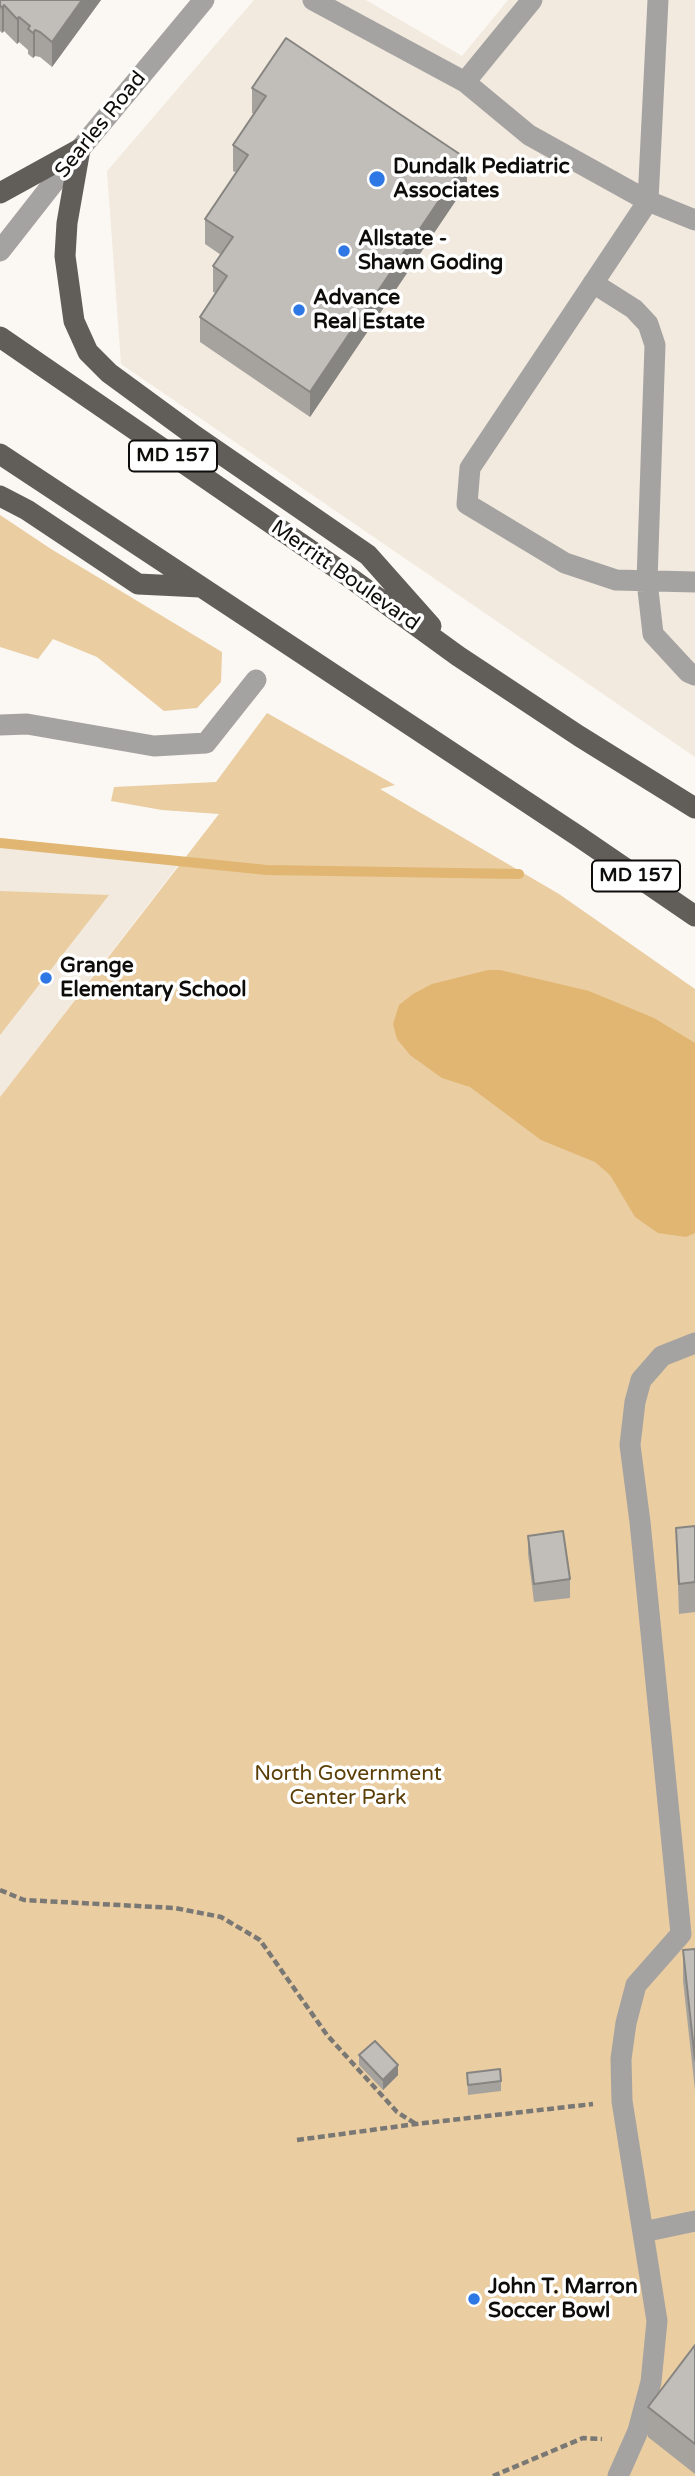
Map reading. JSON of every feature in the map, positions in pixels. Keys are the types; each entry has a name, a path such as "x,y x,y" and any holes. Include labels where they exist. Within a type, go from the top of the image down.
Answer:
{"main road":[{"path":"0,193 80,149"},
{"path":"80,149 67,223 65,256 74,321 88,352 109,373 195,436 368,555 458,656"},
{"name":"Merritt Boulevard","path":"0,337 345,574 458,656 695,808"},
{"name":"MD 157","path":"0,454 695,916"},
{"path":"0,496 27,510 138,584 203,587"}],"street":[{"name":"Searles Road","path":"0,251 80,149 204,0"},
{"path":"313,0 465,82 529,135 648,201 695,220"},
{"path":"465,82 532,0"},
{"path":"658,0 648,201 470,468 467,504 565,563 616,580 695,582"},
{"path":"593,283 634,309 648,324 655,345 648,581 653,634 688,672 695,675"},
{"path":"0,725 27,724 154,746 206,743 256,680"},
{"path":"618,2476 638,2431 651,2382 657,2321 622,2101 621,2059 626,2023 636,1985 688,1934 630,1445 635,1402 641,1380 662,1356 695,1343"},
{"path":"643,2232 695,2221"}],"path":[{"path":"0,1890 24,1900 175,1909 221,1917 231,1922 260,1940 327,2035 397,2112 416,2124"},
{"path":"297,2140 622,2101"},
{"path":"493,2476 583,2438 602,2439 629,2451"}],"shaded area":[{"path":"254,0 366,0 462,56 508,0 695,0 695,757 121,364 107,171"},
{"name":"Grange Elementary School","path":"0,838 183,859 0,1097"},
{"path":"488,970 500,970 589,991 654,1018 695,1043 695,1233 686,1237 658,1233 635,1217 610,1175 595,1162 541,1140 470,1087 442,1078 410,1055 397,1039 393,1024 399,1005 413,994 432,984"}],"green space":[{"path":"0,515 51,549 222,652 221,682 197,708 164,711 97,657 53,639 38,659 0,647"},
{"name":"North Government Center Park","path":"267,713 395,785 380,789 559,894 695,989 695,2476 0,2476 0,1097 219,814 162,810 111,801 114,787 216,782"},
{"path":"0,891 109,895 0,1035"}],"building":[{"path":"0,0 82,0 52,42 40,32 35,30 33,33 28,29 30,26 19,17 17,19 4,5 2,8"},
{"path":"286,38 467,159 310,392 200,317 227,276 213,266 233,237 205,219 248,155 233,145 266,96 252,88"},
{"path":"695,1526 695,1582 679,1584 676,1528"},
{"path":"563,1531 570,1579 534,1584 528,1536"},
{"path":"695,1949 695,2060 683,1950"},
{"path":"375,2041 398,2065 383,2080 359,2055"},
{"path":"500,2069 501,2081 468,2085 467,2073"},
{"path":"695,2345 695,2444 648,2407"}],"waterway":[{"path":"0,843 267,870 519,874"}],"place":[{"name":"Dundalk Pediatric Associates","path":"377,179"},
{"name":"Allstate - Shawn Goding","path":"344,251"},
{"name":"Advance Real Estate","path":"299,310"},
{"name":"Grange Elementary School","path":"46,978"},
{"name":"John T. Marron Soccer Bowl","path":"474,2299"}]}
